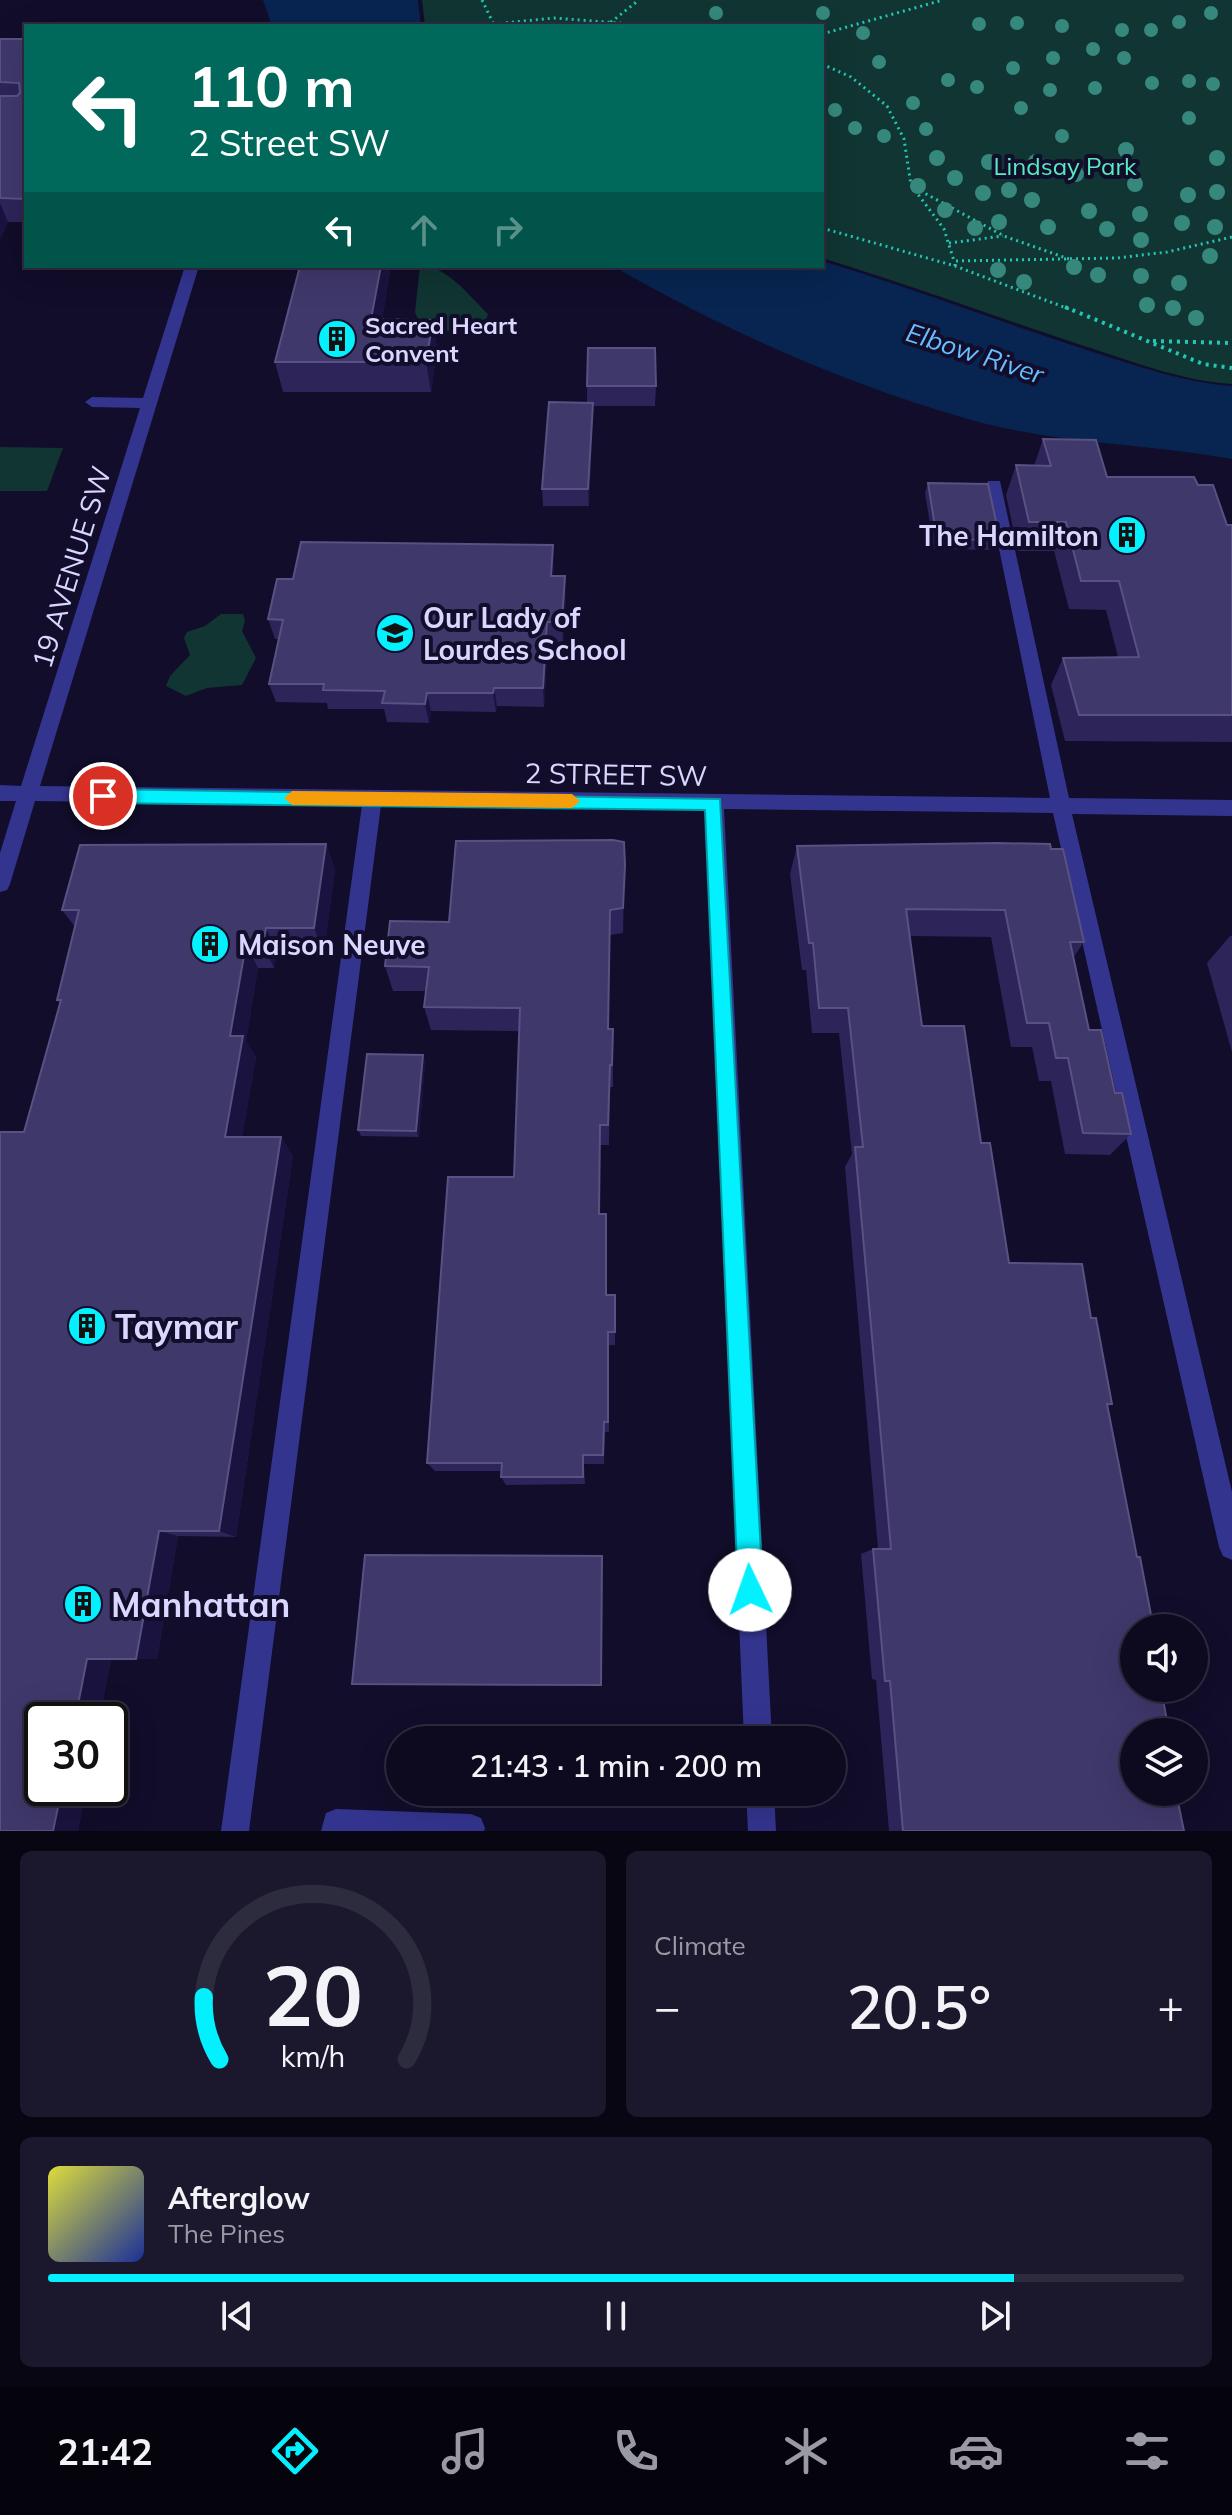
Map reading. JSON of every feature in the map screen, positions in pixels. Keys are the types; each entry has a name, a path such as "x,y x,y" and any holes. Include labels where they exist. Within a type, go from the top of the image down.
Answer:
{"street":[{"name":"19 AVENUE SW","path":"0,884 191,268"},
{"path":"92,402 150,403"},
{"path":"994,485 1060,806 1232,1547"},
{"name":"2 STREET SW","path":"0,793 1232,808"},
{"path":"235,1831 372,799"},
{"path":"714,804 757,1726"},
{"path":"761,1806 762,1831"},
{"path":"335,1831 336,1823 471,1828"}],"path":[{"path":"482,0 494,24"},
{"path":"610,24 639,0"},
{"path":"824,33 943,0"},
{"path":"497,24 510,20 635,24"},
{"path":"824,65 851,77 887,106 904,139 911,185 944,229 955,263"},
{"path":"911,185 947,208 1004,236 1074,261"},
{"path":"824,229 955,263 1203,364 1232,368"},
{"path":"949,243 1004,236"},
{"path":"955,263 1074,261 1167,252 1232,237"},
{"path":"1146,341 1232,343"}],"green space":[{"name":"Lindsay Park","path":"422,0 1232,0 1232,384 1194,379 1138,364 824,259 824,24 425,24"},
{"path":"420,268 432,268 449,276 488,314 484,327 451,331 419,322 415,312"},
{"path":"0,447 63,448 47,491 0,491"},
{"path":"221,614 243,614 245,621 242,631 256,658 242,685 207,688 186,696 166,686 170,676 190,655 184,638 187,632 205,626"}],"water":[{"path":"263,0 418,0 421,24 271,24"},
{"name":"Elbow River","path":"824,262 1142,367 1196,381 1232,386 1232,459 1033,434 968,419 831,372 655,290 616,268 824,268"}],"building":[{"path":"0,39 24,39 24,199 0,198 0,96 17,96 20,93 19,83 0,82"},
{"path":"299,268 381,268 371,319 433,320 426,362 275,362"},
{"path":"588,348 655,348 656,386 587,386"},
{"path":"549,402 593,403 588,489 542,489"},
{"path":"1043,439 1096,440 1107,477 1194,477 1198,485 1213,485 1227,525 1232,525 1232,715 1079,715 1063,658 1139,657 1119,581 1081,581 1066,522 1029,522 1016,465 1051,466"},
{"path":"928,483 988,484 1000,540 937,539"},
{"path":"301,542 553,545 551,576 565,576 562,622 547,622 543,688 494,688 493,693 427,693 425,704 382,703 385,691 323,690 324,684 269,684 283,620 268,619 277,579 293,579"},
{"path":"456,841 624,842 625,865 623,908 610,910 608,1029 613,1029 612,1065 608,1125 600,1125 599,1214 606,1214 606,1295 615,1295 615,1332 608,1332 608,1422 604,1422 603,1455 583,1455 583,1477 501,1477 502,1463 427,1463 448,1177 514,1177 520,1008 424,1007 429,967 385,966 390,921 449,922"},
{"path":"996,843 1050,844 1051,849 1063,849 1084,942 1070,942 1089,1030 1101,1030 1115,1093 1122,1093 1131,1134 1083,1133 1068,1058 1056,1058 1049,1023 1027,1023 1005,910 906,909 922,1026 964,1026 981,1143 990,1143 1009,1263 1082,1264 1091,1318 1096,1318 1112,1404 1107,1404 1151,1614 1120,1614 1120,1702 1164,1702 1166,1718 1120,1718 1120,1806 1179,1806 1184,1831 903,1831 890,1681 885,1681 873,1549 891,1549 855,1147 863,1147 848,1008 819,1008 813,943 809,943 797,846"},
{"path":"326,844 314,928 266,928 263,944 246,944 230,1036 243,1036 225,1137 281,1137 219,1531 159,1531 136,1659 87,1659 79,1702 24,1702 24,1806 58,1806 53,1831 0,1831 0,1132 24,1132 61,1000 57,1000 79,910 62,910 80,845"},
{"path":"367,1054 423,1055 416,1131 358,1130"},
{"path":"365,1555 602,1556 601,1685 352,1684"}],"slow traffic":[{"path":"292,798 572,801"}],"place":[{"name":"Sacred Heart Convent","path":"337,339"},
{"name":"The Hamilton","path":"1127,535"},
{"name":"Our Lady of Lourdes School","path":"395,633"},
{"name":"Maison Neuve","path":"210,944"},
{"name":"Taymar","path":"87,1326"},
{"name":"Manhattan","path":"83,1604"}],"route":[{"path":"103,796 714,804 750,1590"}]}
